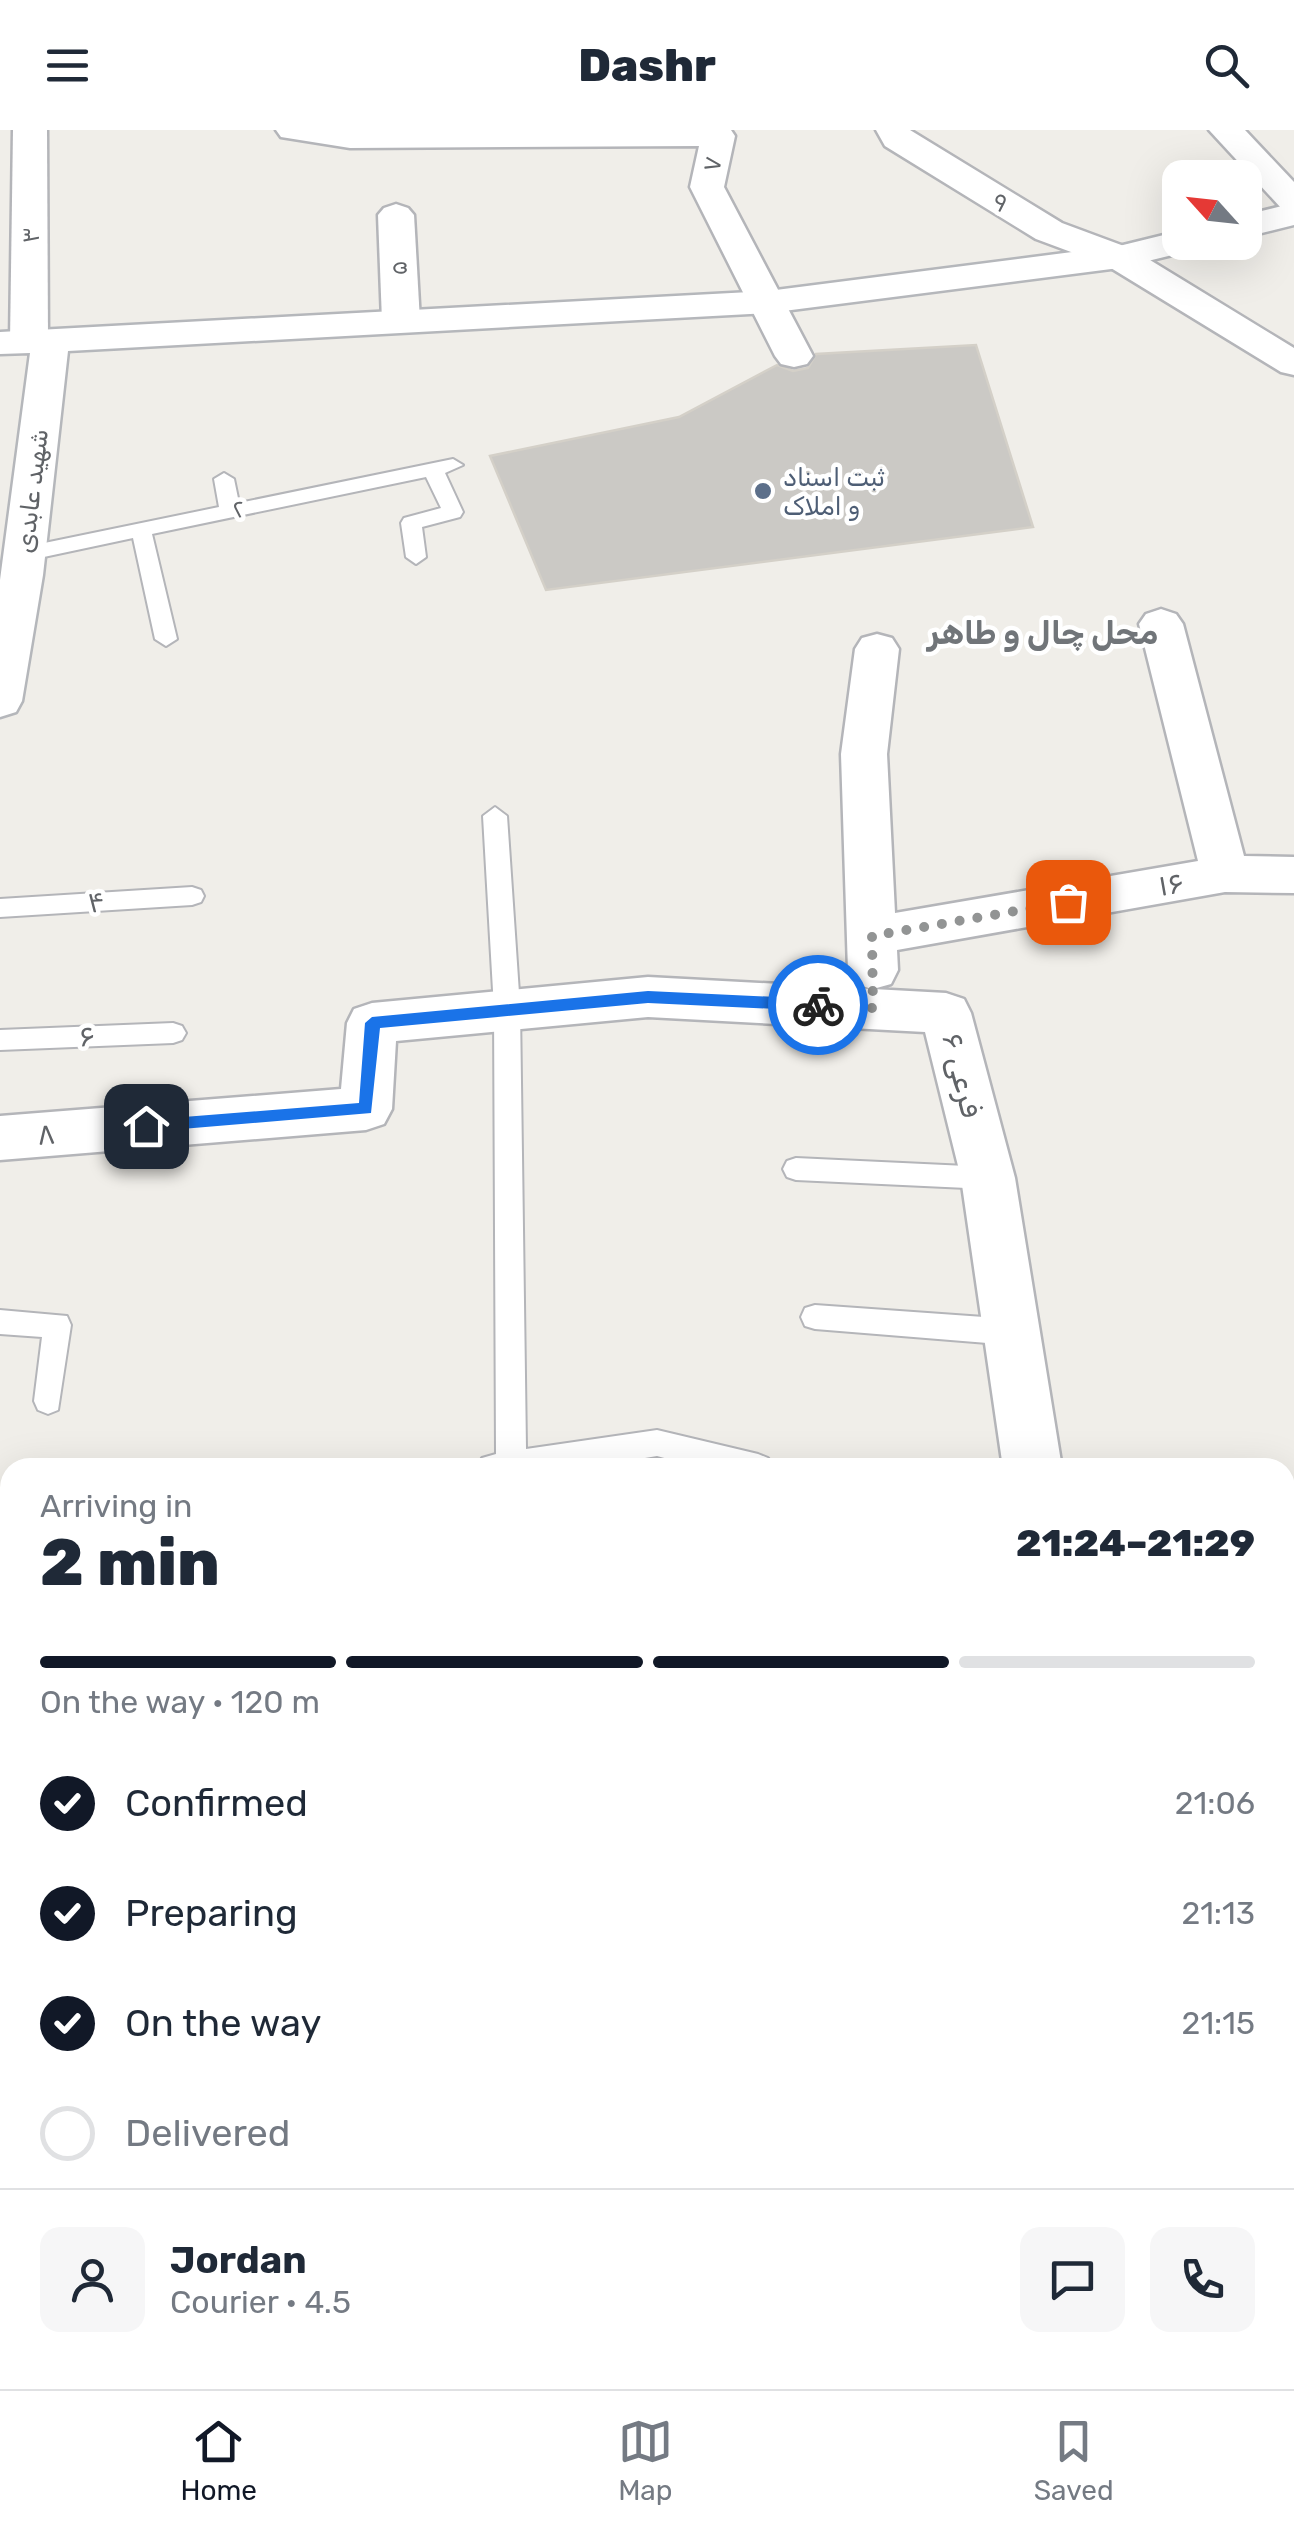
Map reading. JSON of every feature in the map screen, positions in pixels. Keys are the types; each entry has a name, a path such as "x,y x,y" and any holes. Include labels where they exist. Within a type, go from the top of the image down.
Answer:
{"street":[{"path":"0,131 8,130"},
{"name":"۳","path":"16,341 30,130"},
{"name":"۷","path":"293,130 349,134 718,136 707,187 768,302"},
{"name":"۹","path":"892,130 897,140 1049,231 1119,258 1294,364"},
{"path":"1226,130 1294,202"},
{"path":"1262,222 1294,214"},
{"name":"۵","path":"396,215 401,322"},
{"path":"16,341 768,302 1119,258 1162,247"},
{"path":"768,302 794,356"},
{"name":"شهید عابدی","path":"0,701 16,569 16,341"},
{"path":"1161,624 1225,874"},
{"path":"873,1008 864,754 877,648"},
{"name":"۱۶","path":"872,936 1225,874 1294,875"},
{"name":"فرعی ۶","path":"372,1023 648,997 946,1013 988,1178 1032,1458"},
{"name":"۸","path":"0,1138 366,1108 372,1023"}],"lane":[{"name":"۲","path":"16,569 141,530 443,468 453,512 411,523 416,557"},
{"path":"224,478 230,512"},
{"path":"141,530 166,639"},
{"path":"495,816 507,1008 502,1458"},
{"name":"۴","path":"0,908 192,896"},
{"name":"۶","path":"0,1040 174,1032"},
{"path":"796,1169 988,1178"},
{"path":"815,1317 1012,1332"},
{"path":"0,1322 58,1325 48,1402"},
{"path":"556,1458 658,1443 718,1458"}],"building":[{"name":"ثبت اسناد و املاک","path":"976,345 1033,527 546,590 490,456 679,417 777,365 793,371 808,368 816,354"}],"way so far":[{"path":"818,1005 873,1008 872,936 1068,902"}],"place":[{"name":"ثبت اسناد و املاک","path":"763,491"}],"district":[{"name":"محل چال و طاهر","path":"1043,633"}],"route":[{"path":"146,1126 366,1108 372,1023 648,997 818,1005"}]}
